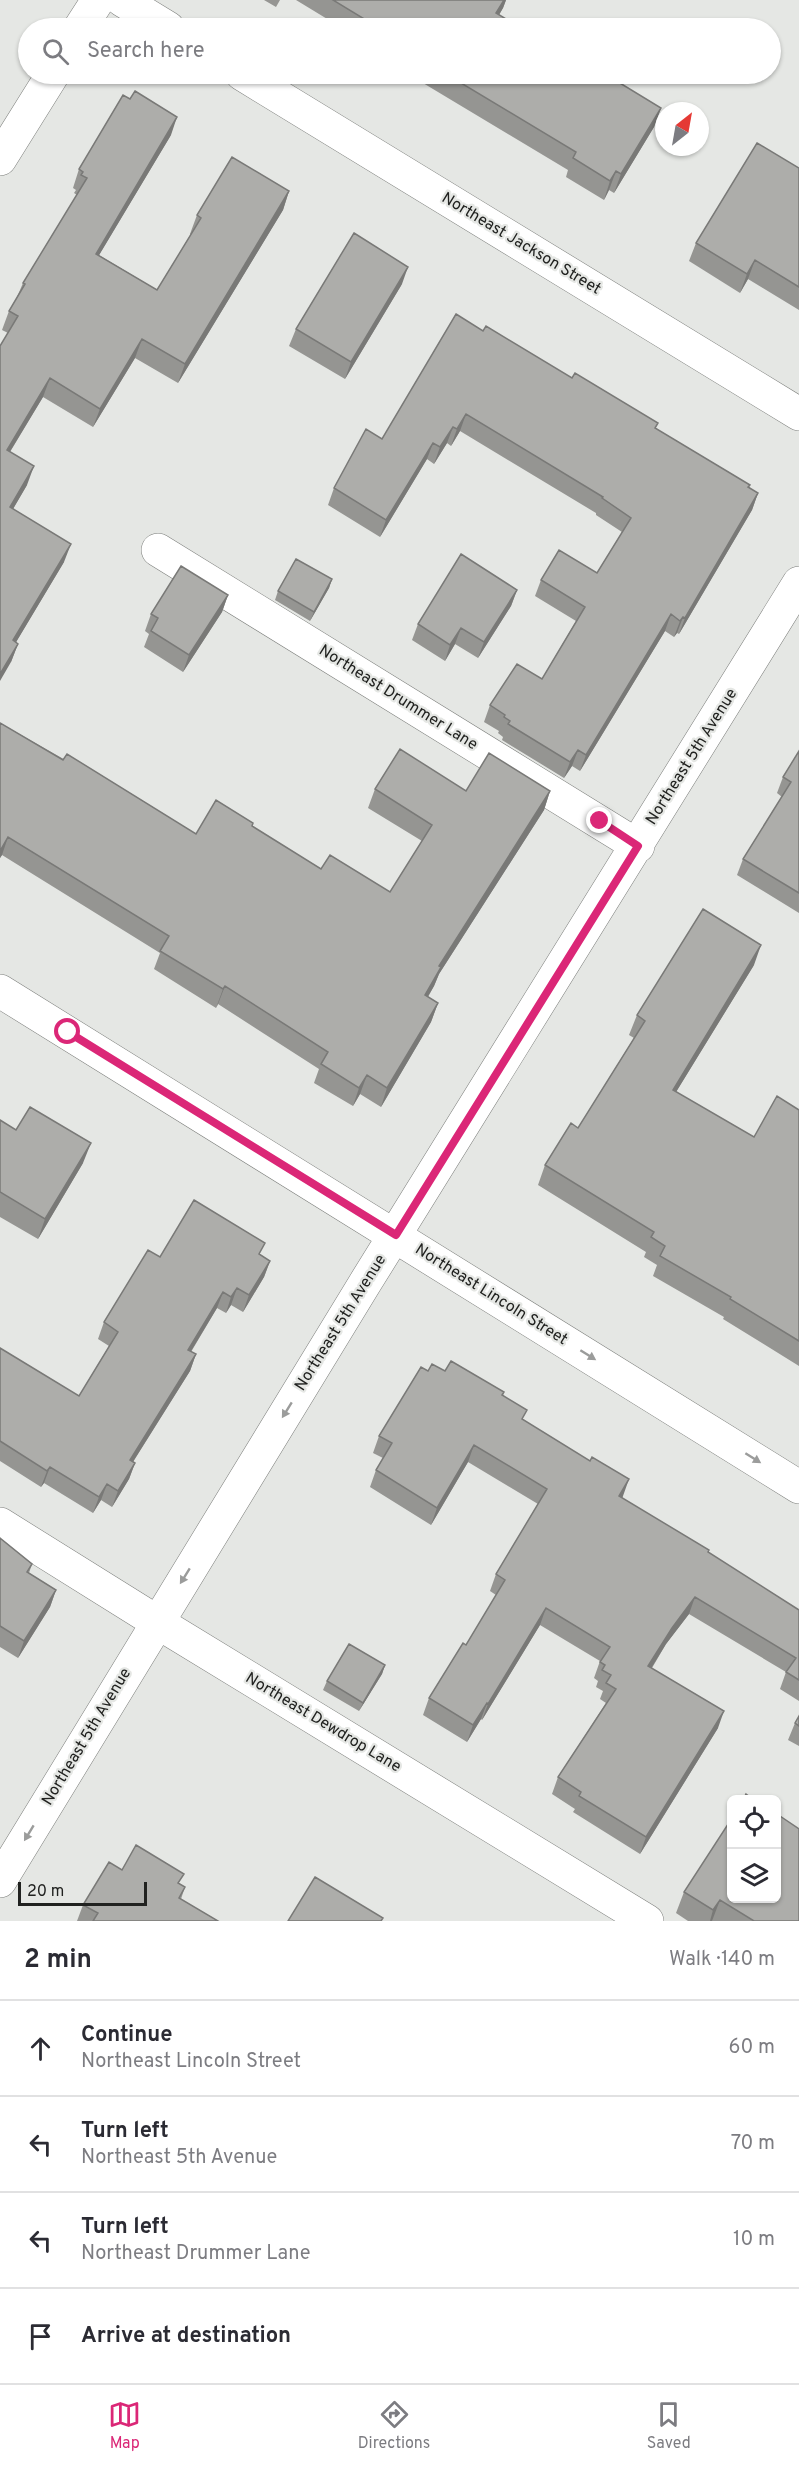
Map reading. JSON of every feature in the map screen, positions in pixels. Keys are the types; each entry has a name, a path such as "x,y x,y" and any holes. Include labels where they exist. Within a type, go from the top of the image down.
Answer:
{"street":[{"path":"86,18 98,0"},
{"path":"122,0 152,18"},
{"path":"0,159 47,84"},
{"name":"Northeast Jackson Street","path":"258,84 799,414"},
{"name":"Northeast Drummer Lane","path":"158,550 638,846"},
{"name":"Northeast 5th Avenue","path":"0,1881 157,1622 799,583"},
{"name":"Northeast Lincoln Street","path":"0,991 799,1487"},
{"name":"Northeast Dewdrop Lane","path":"0,1524 647,1921"}],"building":[{"path":"333,0 504,0 496,13 504,18 363,18"},
{"path":"463,84 622,84 655,104 655,118 621,174 616,171 610,181 573,158 576,152"},
{"path":"135,91 177,117 96,254 157,290 201,218 197,215 232,157 289,191 185,364 142,339 100,409 50,378 7,450 34,466 10,507 71,544 13,640 18,644 0,674 0,346 18,316 9,311 25,284 23,283 87,178 81,175 83,172 79,169 123,95 130,99"},
{"path":"757,143 799,168 799,287 755,260 747,274 696,243"},
{"path":"354,233 408,267 351,362 296,329"},
{"path":"456,314 483,331 486,326 572,378 575,373 658,423 655,428 750,485 748,487 758,493 685,618 683,617 680,621 671,614 586,755 578,750 570,762 508,724 510,721 504,717 505,715 490,705 517,664 542,679 585,607 541,580 559,550 597,573 631,518 603,497 466,414 457,429 453,427 440,447 433,443 386,520 334,488 366,429 382,439"},
{"path":"461,554 517,590 484,642 461,628 450,645 418,624"},
{"path":"296,559 332,579 314,612 278,591"},
{"path":"181,566 228,595 189,655 151,631 158,618 151,614"},
{"path":"0,723 63,760 67,754 196,834 216,800 253,823 252,826 321,869 330,855 390,892 432,825 375,789 400,749 466,791 489,753 550,791 439,966 441,967 425,995 438,1003 387,1088 367,1075 359,1088 321,1064 328,1052 225,986 223,989 160,951 169,936 8,837 0,851"},
{"path":"799,751 799,893 743,859 791,782 783,777"},
{"path":"703,909 761,945 673,1090 754,1137 777,1096 799,1110 799,1341 730,1299 731,1297 660,1256 665,1246 651,1237 654,1232 545,1165 571,1123 578,1128 645,1021 637,1015"},
{"path":"30,1107 91,1143 45,1219 0,1192 0,1120 16,1130"},
{"path":"194,1200 265,1243 259,1254 270,1261 249,1295 237,1288 231,1297 223,1292 188,1350 196,1354 130,1460 135,1463 118,1491 107,1484 99,1497 50,1467 47,1471 0,1441 0,1348 79,1396 118,1332 104,1322 148,1250 160,1257"},
{"path":"451,1361 504,1392 502,1395 527,1410 522,1419 590,1461 592,1457 629,1479 619,1496 709,1550 708,1552 799,1610 799,1680 786,1672 796,1658 695,1597 672,1628 648,1666 724,1711 646,1837 579,1796 581,1792 558,1777 616,1689 606,1683 611,1675 602,1670 605,1665 600,1662 610,1647 546,1608 473,1725 429,1698 463,1643 466,1645 505,1580 496,1574 547,1489 474,1445 437,1508 376,1470 392,1443 379,1436 421,1367 428,1371 432,1364 445,1371"},
{"path":"0,1538 32,1564 27,1572 56,1590 24,1641 0,1626"},
{"path":"349,1644 385,1665 363,1703 327,1681"},
{"path":"781,1817 799,1829 799,1921 754,1921 720,1900 713,1910 684,1892 727,1826 727,1903 781,1903"},
{"path":"136,1845 184,1874 178,1883 185,1887 179,1898 218,1921 93,1921 98,1913 83,1905 109,1862 122,1870"},
{"path":"315,1877 383,1918 381,1921 288,1921"}],"route":[{"path":"68,1032 396,1235 638,846 600,821"}]}
